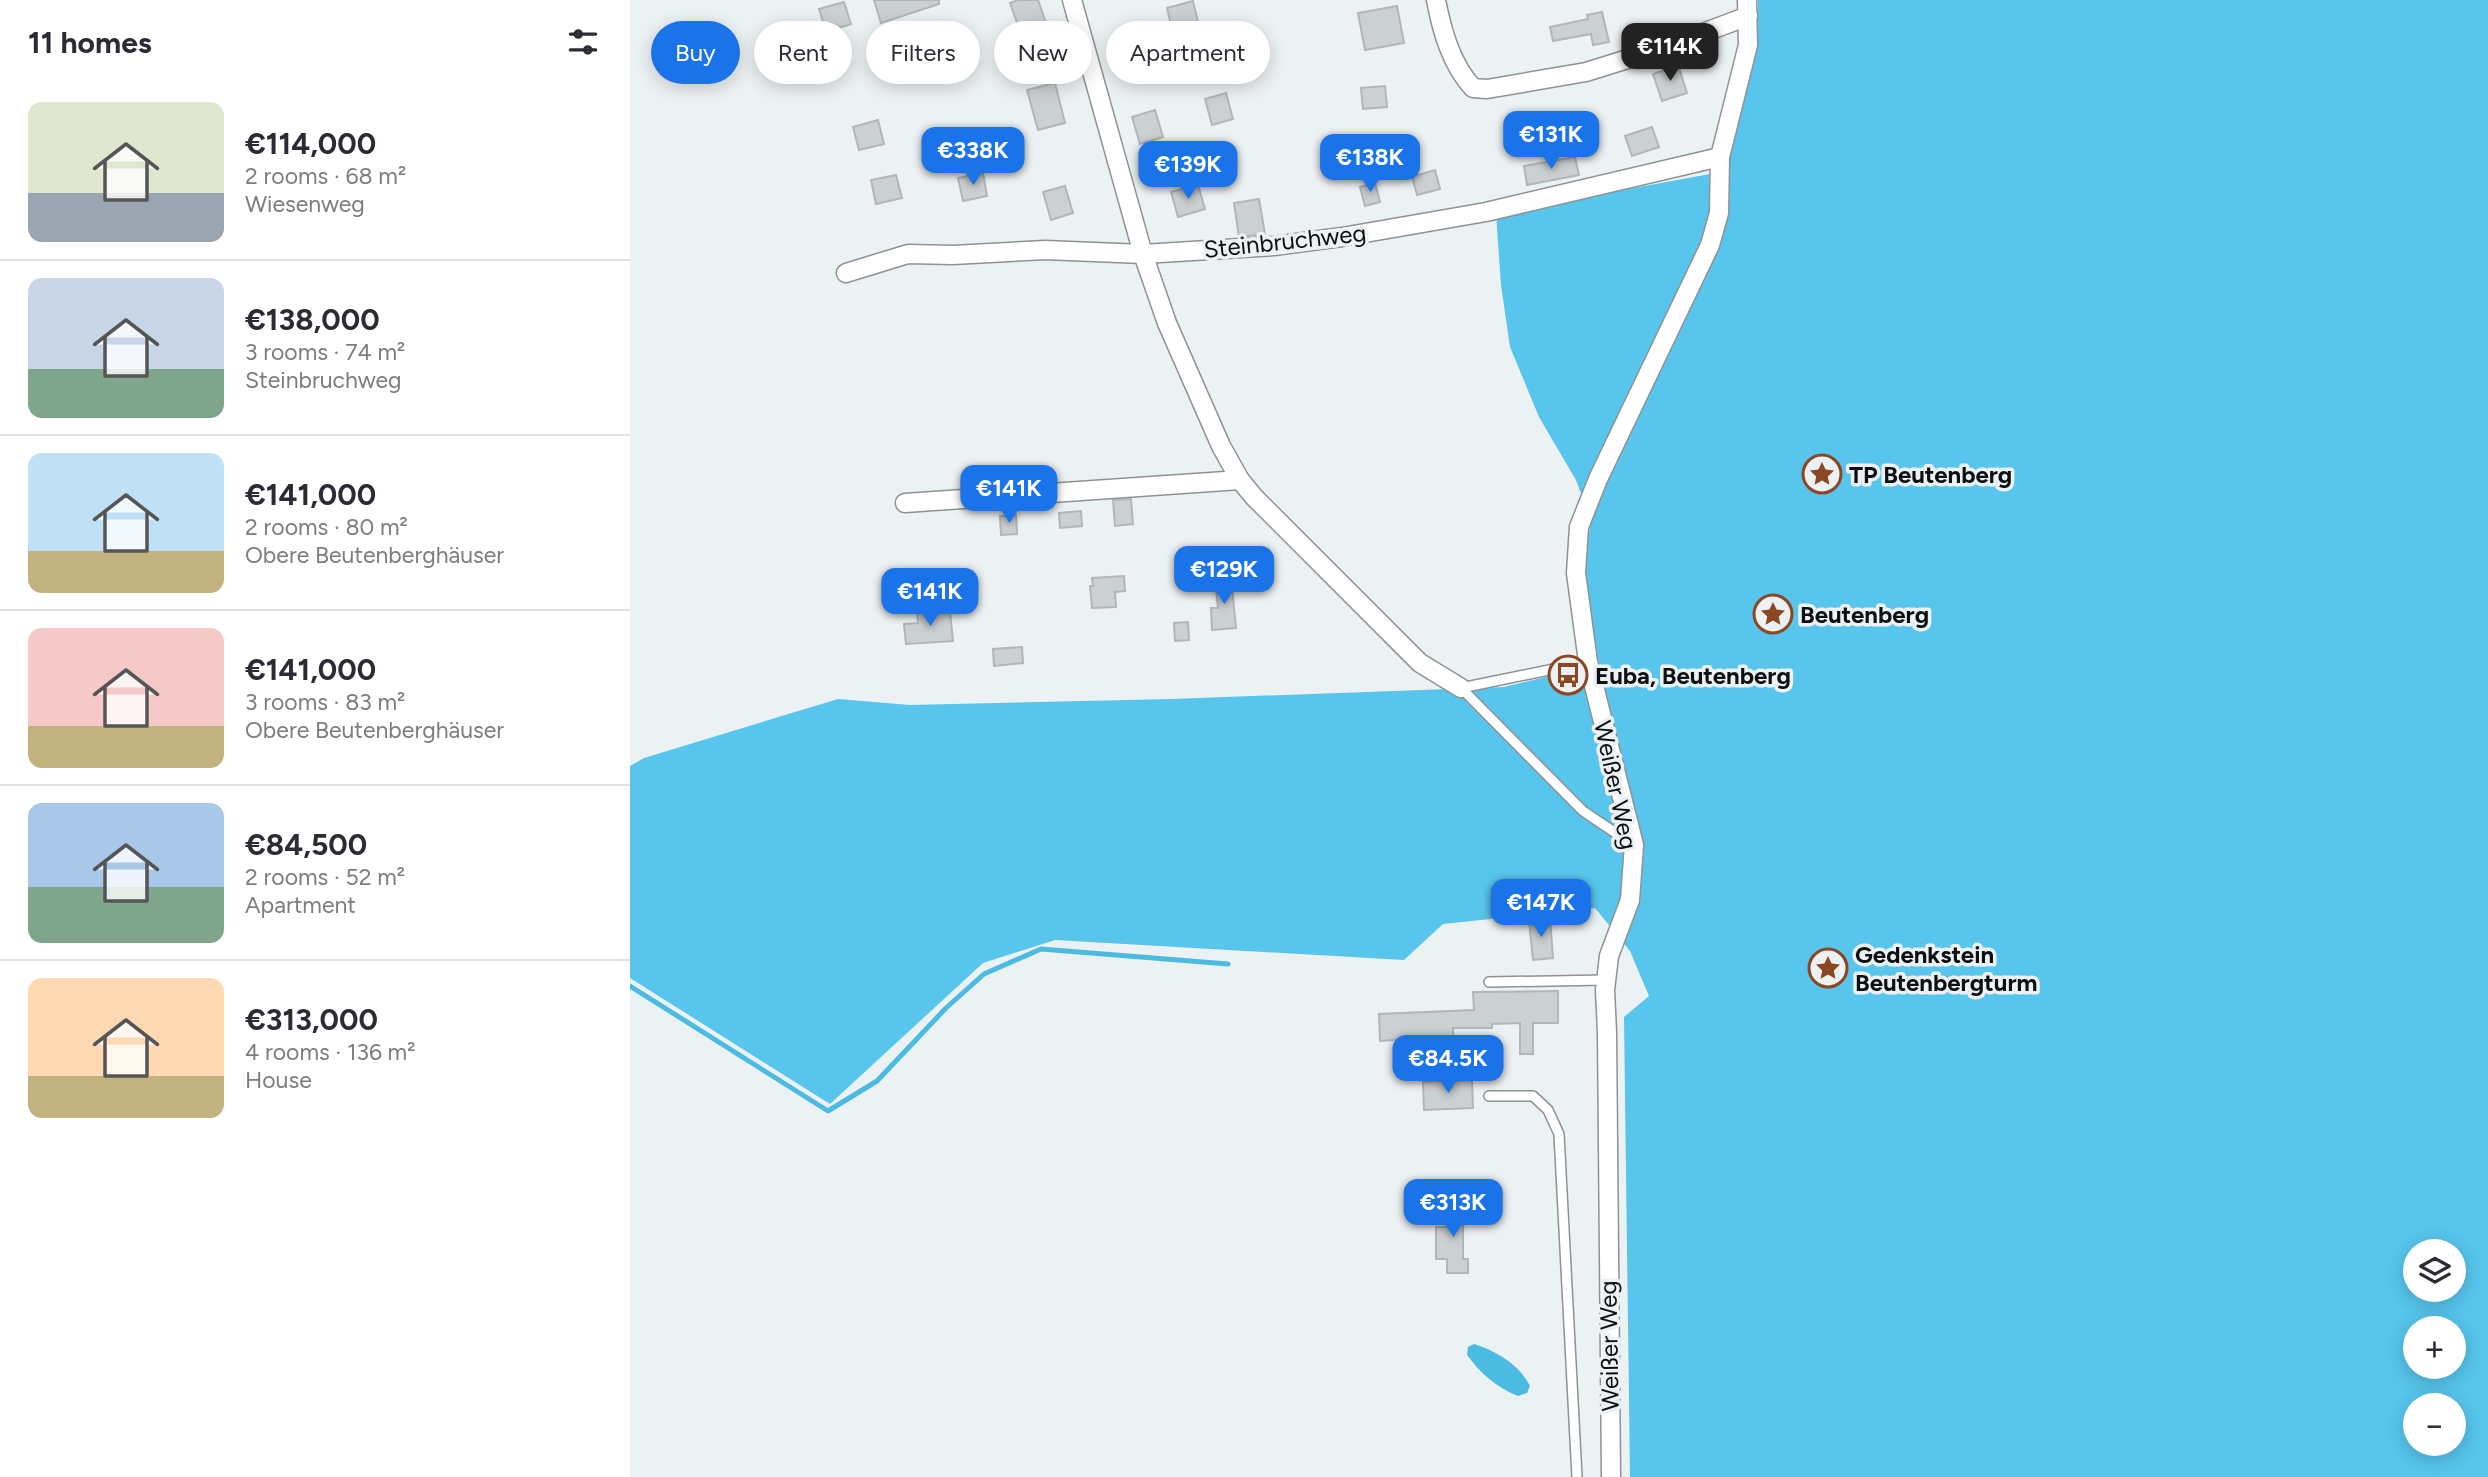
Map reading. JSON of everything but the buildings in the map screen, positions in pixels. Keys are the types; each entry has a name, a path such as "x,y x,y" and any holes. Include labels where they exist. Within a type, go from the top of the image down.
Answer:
{"street":[{"path":"1072,0 1143,254 1167,323 1221,446 1240,480 1420,663 1461,688"},
{"path":"1436,0 1442,31 1464,78 1473,88 1487,89 1587,72 1663,48 1748,8"},
{"name":"Weißer Weg","path":"1611,1477 1606,980 1609,956 1630,900 1634,845 1588,662 1576,573 1580,527 1598,479 1710,245 1719,213 1720,157 1748,45 1748,8"},
{"name":"Steinbruchweg","path":"846,273 908,254 953,255 1045,250 1143,254 1274,246 1342,237 1486,212 1720,157"},
{"path":"905,503 1240,480"}],"lane":[{"path":"1461,688 1588,662"},
{"path":"1461,688 1583,811 1634,845"},
{"path":"1489,982 1606,980"},
{"path":"1489,1096 1533,1096 1548,1110 1559,1134 1577,1477"}],"shaded area":[{"path":"1758,0 2488,0 2488,1477 1630,1477 1624,1017 1649,996 1630,951 1595,908 1443,924 1404,960 1055,940 983,963 830,1104 630,978 630,766 644,758 838,699 910,705 1504,687 1599,664 1582,582 1591,520 1576,480 1539,417 1510,347 1501,285 1496,213 1710,174 1757,44"},
{"path":"1474,1344 1490,1350 1520,1371 1530,1386 1527,1393 1518,1396 1483,1374 1467,1355 1468,1347"}],"waterway":[{"path":"630,986 828,1111 877,1081 946,1008 984,974 1041,949 1228,964"}],"place":[{"name":"TP Beutenberg","path":"1822,474"},
{"name":"Beutenberg","path":"1773,614"},
{"name":"Euba, Beutenberg","path":"1568,675"},
{"name":"Gedenkstein Beutenbergturm","path":"1828,968"}]}
